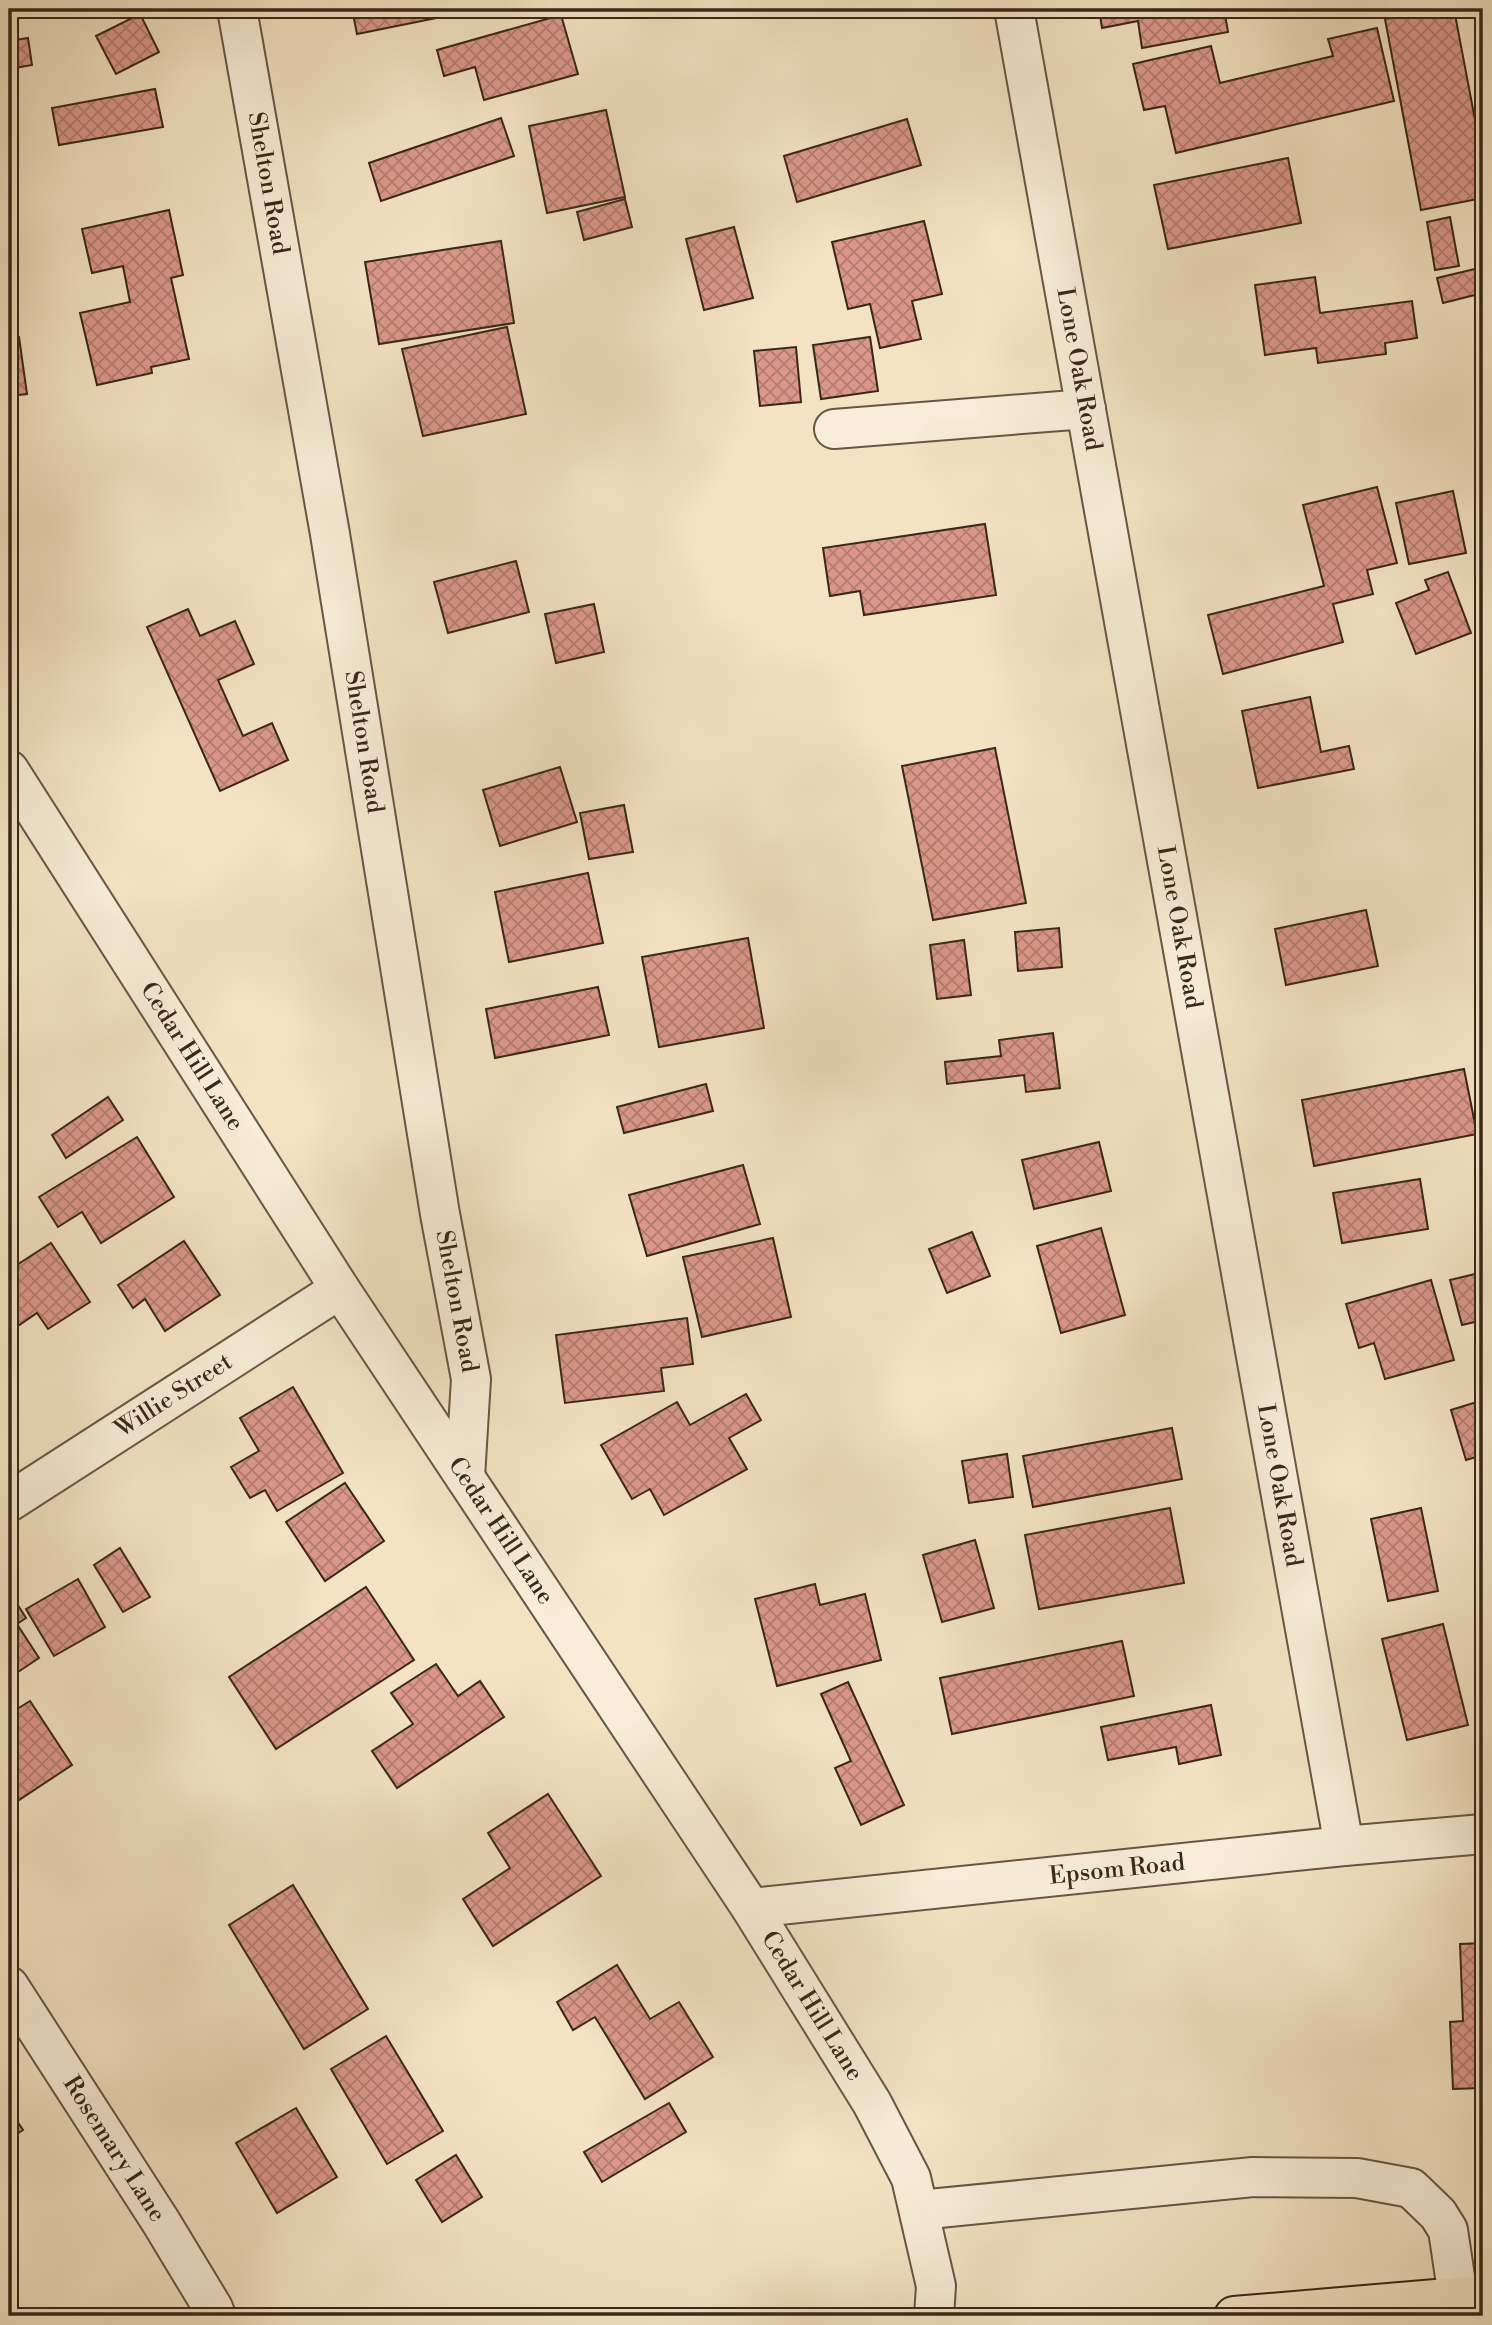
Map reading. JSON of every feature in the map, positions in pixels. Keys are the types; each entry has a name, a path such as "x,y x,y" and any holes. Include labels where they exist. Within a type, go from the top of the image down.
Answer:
{"main road":[{"path":"1234,2316 1471,2296"}],"street":[{"name":"Shelton Road","path":"237,9 330,534 438,1201 471,1379 465,1477"},
{"name":"Lone Oak Road","path":"1014,9 1345,1846"},
{"path":"834,429 1086,409"},
{"name":"Cedar Hill Lane","path":"9,770 340,1289 751,1908 873,2103 911,2178 936,2286 934,2316"},
{"name":"Willie Street","path":"9,1502 340,1289"},
{"name":"Epsom Road","path":"751,1908 1483,1834"},
{"name":"Rosemary Lane","path":"9,1986 162,2222 216,2316"},
{"path":"919,2210 1253,2177 1357,2178 1411,2188 1438,2214 1448,2230 1471,2296"}],"building":[{"path":"352,9 481,9 357,34"},
{"path":"1099,9 1224,9 1228,32 1142,48 1138,21 1102,28"},
{"path":"1454,9 1483,162 1483,198 1421,210 1385,19"},
{"path":"140,14 159,52 116,74 96,36"},
{"path":"561,15 578,74 484,100 475,67 444,76 437,50"},
{"path":"1377,28 1394,101 1176,153 1165,106 1144,110 1133,64 1211,46 1220,83 1333,56 1328,39"},
{"path":"28,38 32,65 9,69 9,41"},
{"path":"155,89 163,127 59,145 52,108"},
{"path":"606,110 625,197 547,213 529,126"},
{"path":"501,118 514,156 381,201 369,163"},
{"path":"907,119 921,165 797,202 784,156"},
{"path":"1288,158 1301,223 1168,249 1154,185"},
{"path":"625,199 632,227 584,240 577,212"},
{"path":"169,210 183,275 171,278 189,359 151,367 152,373 97,385 80,313 130,302 123,266 92,273 82,229"},
{"path":"1450,217 1459,266 1435,270 1427,222"},
{"path":"924,221 942,294 912,301 921,339 880,348 870,304 848,309 832,242"},
{"path":"734,227 753,298 704,310 686,239"},
{"path":"501,241 514,323 379,344 365,262"},
{"path":"1483,267 1483,293 1443,303 1437,278"},
{"path":"1315,277 1320,313 1412,301 1417,338 1385,343 1386,354 1318,363 1316,348 1265,355 1255,285"},
{"path":"507,327 526,414 423,436 402,349"},
{"path":"19,337 27,394 9,396 9,338"},
{"path":"870,337 878,391 821,399 813,345"},
{"path":"796,347 801,402 760,406 754,351"},
{"path":"1377,487 1397,563 1367,570 1373,594 1333,604 1343,642 1223,674 1208,615 1324,586 1303,505"},
{"path":"1453,491 1466,553 1409,564 1396,503"},
{"path":"985,524 996,595 864,615 860,591 830,596 823,548"},
{"path":"516,561 529,612 448,633 434,582"},
{"path":"1448,572 1471,633 1416,654 1396,603 1429,590 1425,580"},
{"path":"594,604 604,652 556,663 545,614"},
{"path":"188,609 200,636 235,621 254,664 218,680 243,736 272,723 288,760 220,791 147,627"},
{"path":"1310,697 1321,752 1349,746 1354,769 1258,788 1242,711"},
{"path":"995,748 1026,903 933,920 902,766"},
{"path":"560,767 577,822 500,846 483,790"},
{"path":"624,805 633,852 589,859 580,813"},
{"path":"588,873 603,943 509,962 495,892"},
{"path":"1366,910 1378,966 1286,985 1275,929"},
{"path":"1059,928 1062,967 1018,971 1015,932"},
{"path":"748,938 764,1028 659,1047 642,957"},
{"path":"964,940 971,995 937,999 930,945"},
{"path":"598,987 609,1035 495,1058 486,1009"},
{"path":"1053,1033 1060,1088 1026,1092 1024,1075 947,1084 945,1062 1001,1056 999,1040"},
{"path":"1464,1069 1477,1134 1314,1166 1302,1100"},
{"path":"706,1084 713,1111 624,1133 617,1107"},
{"path":"108,1097 123,1120 66,1158 52,1135"},
{"path":"137,1137 174,1197 101,1243 82,1212 58,1227 39,1197"},
{"path":"1099,1142 1111,1191 1034,1209 1022,1160"},
{"path":"743,1165 760,1224 647,1256 629,1195"},
{"path":"1420,1179 1428,1229 1342,1243 1333,1193"},
{"path":"1101,1228 1125,1315 1061,1333 1037,1246"},
{"path":"972,1232 990,1276 947,1293 929,1249"},
{"path":"773,1238 791,1317 702,1337 683,1257"},
{"path":"184,1241 220,1295 165,1331 145,1299 133,1308 118,1285"},
{"path":"51,1243 90,1302 48,1329 37,1313 9,1332 9,1270"},
{"path":"1483,1272 1483,1320 1462,1325 1450,1280"},
{"path":"1431,1280 1454,1360 1385,1379 1374,1343 1359,1348 1346,1304"},
{"path":"687,1318 693,1364 661,1368 664,1391 565,1403 556,1335"},
{"path":"293,1387 343,1473 277,1511 265,1490 250,1498 231,1467 259,1451 240,1418"},
{"path":"746,1394 761,1420 729,1438 747,1469 664,1515 650,1489 632,1499 601,1445 677,1402 690,1425"},
{"path":"1483,1400 1483,1455 1466,1460 1451,1410"},
{"path":"1172,1428 1182,1479 1033,1507 1023,1456"},
{"path":"1007,1454 1013,1497 969,1503 962,1461"},
{"path":"345,1483 384,1541 325,1581 286,1522"},
{"path":"1170,1508 1184,1583 1039,1609 1025,1535"},
{"path":"1421,1508 1438,1591 1388,1601 1371,1519"},
{"path":"975,1540 994,1608 942,1622 923,1555"},
{"path":"120,1548 150,1597 123,1612 94,1565"},
{"path":"78,1579 105,1627 54,1656 26,1609"},
{"path":"815,1584 820,1605 865,1594 881,1660 777,1686 755,1599"},
{"path":"366,1587 414,1660 276,1749 229,1677"},
{"path":"9,1591 26,1618 17,1624 39,1658 9,1678"},
{"path":"1443,1624 1468,1725 1407,1740 1382,1639"},
{"path":"1122,1641 1134,1696 952,1734 940,1678"},
{"path":"436,1664 458,1696 480,1681 504,1717 397,1788 372,1751 413,1724 391,1693"},
{"path":"848,1682 904,1805 861,1825 835,1768 851,1761 821,1694"},
{"path":"30,1701 72,1765 16,1802 9,1790 9,1714"},
{"path":"1211,1705 1221,1755 1179,1764 1176,1747 1108,1760 1101,1727"},
{"path":"548,1794 601,1876 493,1946 463,1899 510,1868 488,1833"},
{"path":"293,1885 368,2009 304,2049 229,1925"},
{"path":"1483,1943 1483,2088 1453,2089 1450,2022 1463,2021 1460,1944"},
{"path":"617,1965 650,2019 679,2002 713,2057 645,2099 595,2017 573,2030 557,2002"},
{"path":"386,2036 443,2131 387,2164 331,2069"},
{"path":"669,2103 686,2132 602,2182 584,2152"},
{"path":"296,2108 337,2177 277,2213 236,2143"},
{"path":"9,2109 23,2130 9,2139"},
{"path":"456,2155 482,2197 442,2222 416,2180"}]}
